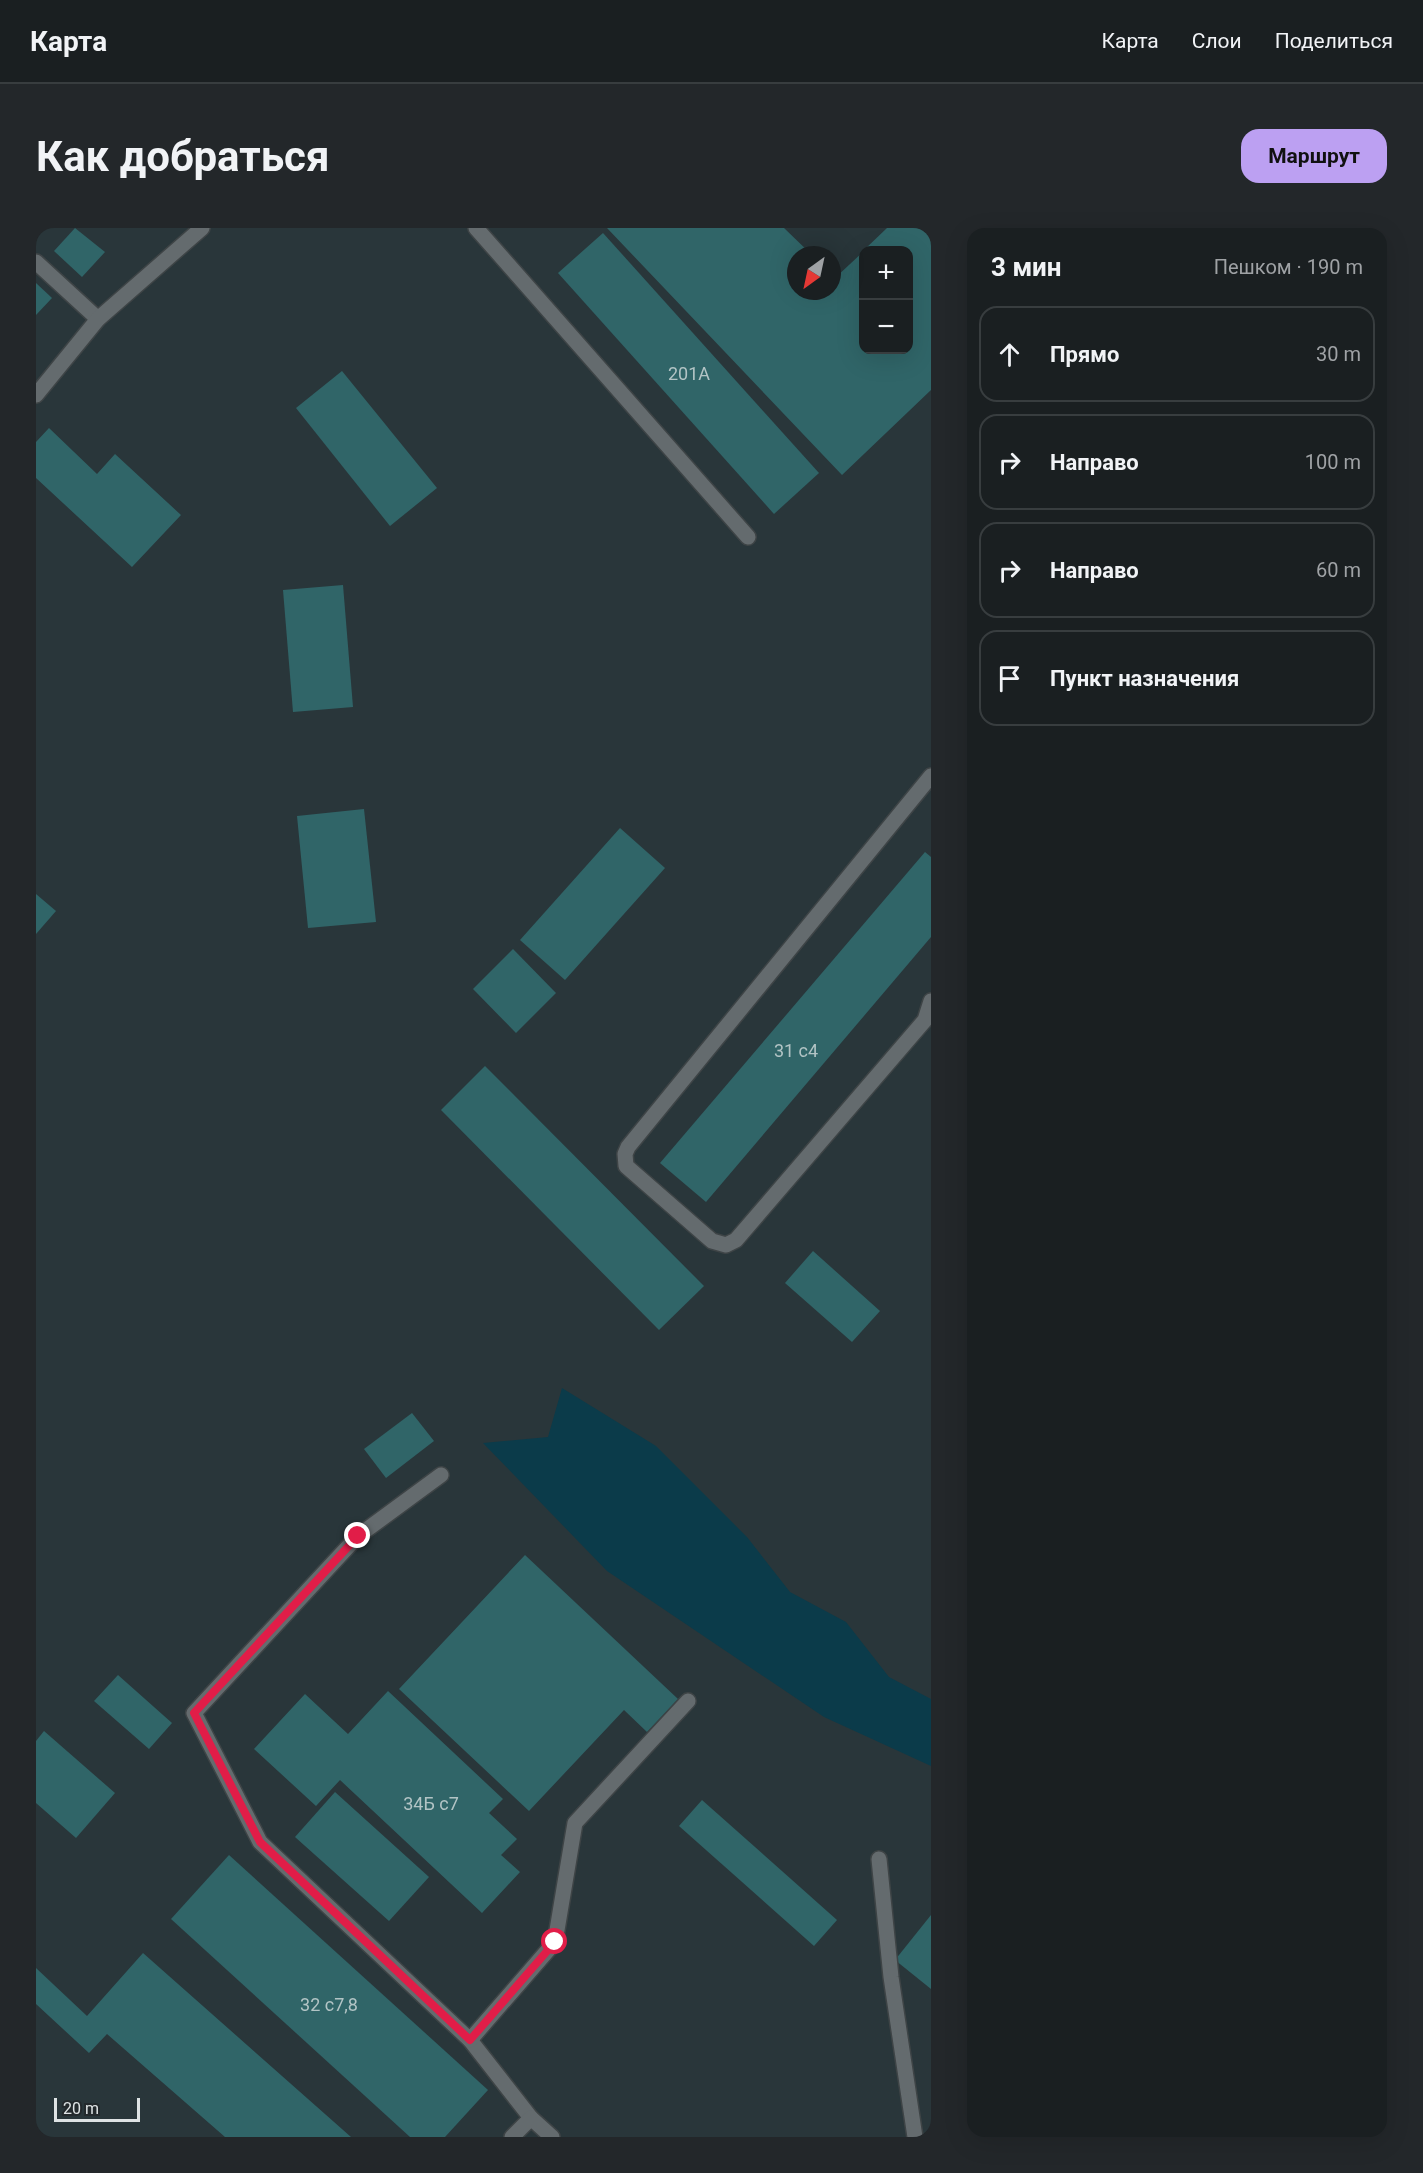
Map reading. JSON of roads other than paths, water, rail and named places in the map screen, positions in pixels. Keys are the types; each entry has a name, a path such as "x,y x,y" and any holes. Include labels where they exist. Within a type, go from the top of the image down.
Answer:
{"street":[{"path":"36,395 98,319 202,228"},
{"path":"476,228 748,537"},
{"path":"36,262 98,319"},
{"path":"931,776 628,1148 625,1154 626,1166 712,1241 726,1245 736,1240 925,1020 931,1001"},
{"path":"441,1475 358,1536 194,1713 260,1842 470,2040 531,2118 552,2137"},
{"path":"470,2040 555,1942 575,1823 687,1701"},
{"path":"879,1859 891,1977 915,2137"},
{"path":"512,2137 531,2118"}]}
